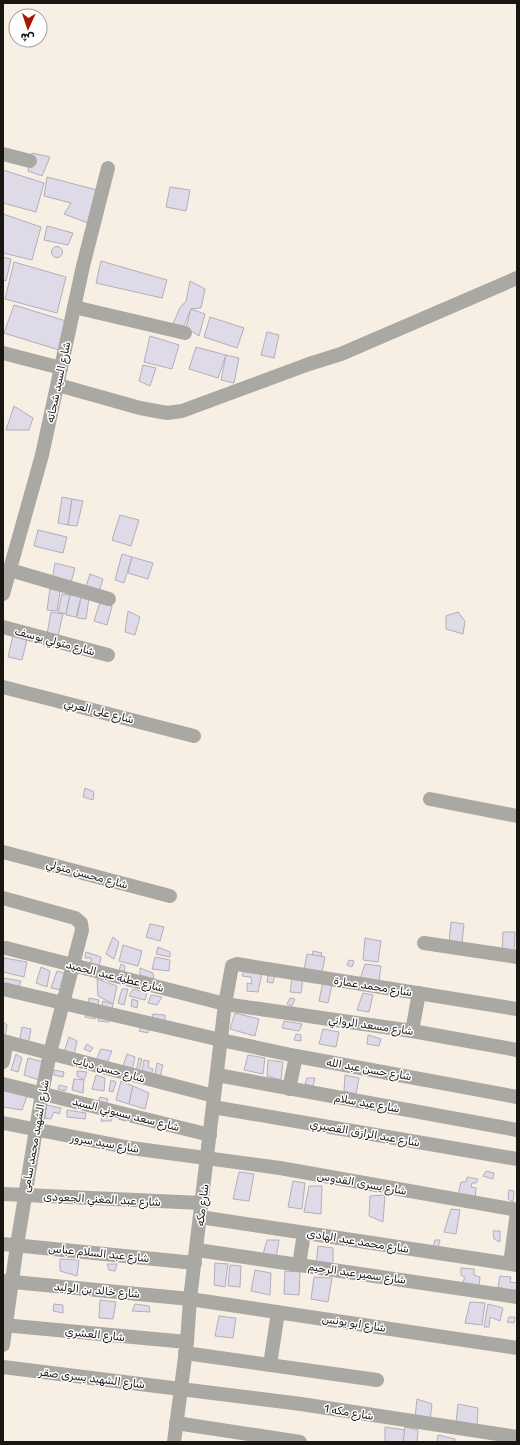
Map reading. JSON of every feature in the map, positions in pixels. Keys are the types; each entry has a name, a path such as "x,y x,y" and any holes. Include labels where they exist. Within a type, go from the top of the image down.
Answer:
{"street":[{"path":"3,154 30,161"},
{"name":"شارع السيد شحاته","path":"3,594 42,455 82,266 108,168"},
{"path":"58,385 140,408 168,413 182,411 341,354 517,278"},
{"path":"74,307 184,333"},
{"path":"3,353 61,368"},
{"path":"10,570 109,599"},
{"name":"شارع متولي يوسف","path":"3,627 108,655"},
{"name":"شارع على العربي","path":"3,687 194,736"},
{"path":"430,799 517,816"},
{"name":"شارع محسن متولي","path":"3,852 170,896"},
{"name":"شارع الشهيد محمد سامى","path":"3,898 76,918 80,923 82,930 50,1054 24,1195 10,1245 3,1345"},
{"path":"424,943 517,957"},
{"name":"شارع عطية عبد الحميد","path":"6,948 225,1004"},
{"name":"شارع محمد عمارة","path":"231,968 237,964 517,1009"},
{"name":"شارع مكه","path":"174,1442 225,1004 231,968"},
{"name":"شارع حسن عبد الله","path":"3,989 296,1056 517,1097"},
{"path":"412,1031 419,993"},
{"name":"شارع مسعد الرواني","path":"225,1004 412,1031 517,1050"},
{"path":"3,1062 5,1042"},
{"name":"شارع حسن دياب","path":"5,1042 214,1102"},
{"path":"289,1089 296,1056"},
{"name":"شارع عيد سلام","path":"217,1075 517,1130"},
{"name":"شارع سعد بسيوني السيد","path":"3,1084 210,1135"},
{"name":"شارع عبد الرازق القصيري","path":"214,1102 517,1160"},
{"name":"شارع سيد سرور","path":"3,1123 131,1148 207,1157"},
{"name":"شارع يسرى القدوس","path":"207,1157 287,1169 517,1211"},
{"name":"شارع عبد المغني الجعودى","path":"3,1194 202,1203"},
{"path":"513,1265 517,1211"},
{"name":"شارع محمد عبد الهادى","path":"200,1217 513,1265"},
{"path":"299,1265 304,1233"},
{"name":"شارع عبد السلام عباس","path":"10,1245 196,1256"},
{"name":"شارع سمير عبد الرحيم","path":"196,1256 299,1265 517,1297"},
{"name":"شارع خالد بن الوليد","path":"7,1282 190,1299"},
{"name":"شارع ابو يونس","path":"190,1299 517,1348"},
{"path":"270,1365 278,1312"},
{"name":"شارع العشري","path":"4,1325 186,1348 270,1365 378,1380"},
{"name":"شارع الشهيد يسرى صقر","path":"3,1367 181,1389"},
{"name":"شارع مكه 1","path":"181,1389 301,1404 517,1437"},
{"path":"176,1423 300,1442"}],"building":[{"path":"32,153 50,157 42,176 28,171"},
{"path":"3,170 44,183 36,212 3,203"},
{"path":"47,177 97,190 88,223 64,214 71,203 44,196"},
{"path":"170,187 190,190 186,211 166,207"},
{"path":"3,214 41,227 32,260 3,253"},
{"path":"47,226 73,233 68,245 44,240"},
{"path":"57,246 61,248 63,252 61,256 57,258 53,256 51,252 53,248"},
{"path":"3,257 11,259 6,281 3,280"},
{"path":"101,261 167,280 162,298 96,283"},
{"path":"14,262 66,277 57,313 5,299"},
{"path":"190,281 205,289 201,308 191,309 183,328 172,326 180,308 186,301"},
{"path":"14,305 66,321 59,350 4,333"},
{"path":"191,309 205,314 199,336 186,328"},
{"path":"210,317 244,328 237,348 204,337"},
{"path":"267,332 279,335 274,358 261,355"},
{"path":"150,336 179,345 172,369 144,362"},
{"path":"196,347 226,355 218,378 189,369"},
{"path":"226,355 239,358 234,383 221,380"},
{"path":"143,365 156,368 150,386 139,381"},
{"path":"14,406 33,418 29,430 6,430"},
{"path":"62,497 72,499 68,525 58,523"},
{"path":"72,499 83,501 77,526 68,525"},
{"path":"120,515 139,520 131,546 112,540"},
{"path":"38,530 67,537 63,553 34,546"},
{"path":"122,554 132,557 124,583 115,580"},
{"path":"132,557 153,563 148,579 128,573"},
{"path":"55,563 75,568 70,586 52,581"},
{"path":"90,574 103,579 98,595 85,590"},
{"path":"50,589 60,591 57,611 47,610"},
{"path":"62,594 70,595 66,614 58,612"},
{"path":"70,595 81,597 76,617 66,615"},
{"path":"81,597 89,598 86,619 77,618"},
{"path":"100,602 112,606 107,625 94,621"},
{"path":"128,611 140,617 135,635 125,632"},
{"path":"51,612 63,614 58,636 47,634"},
{"path":"458,612 465,621 463,634 446,629 446,616"},
{"path":"13,635 27,639 22,660 8,657"},
{"path":"85,788 94,792 93,800 83,797"},
{"path":"451,922 464,924 462,943 449,942"},
{"path":"150,924 164,927 160,941 146,937"},
{"path":"503,932 515,932 514,952 502,951"},
{"path":"113,937 119,942 114,959 106,954"},
{"path":"365,938 381,941 378,962 363,960"},
{"path":"123,945 142,951 138,966 119,961"},
{"path":"158,947 170,952 170,957 156,954"},
{"path":"313,951 322,953 320,961 312,957"},
{"path":"86,952 101,957 99,967 91,965 91,958 85,958"},
{"path":"307,954 325,957 322,973 304,970"},
{"path":"155,957 170,960 169,971 152,969"},
{"path":"4,958 27,962 24,977 3,972"},
{"path":"349,960 354,961 352,967 347,965"},
{"path":"121,964 125,966 124,973 119,971"},
{"path":"365,964 381,966 379,981 360,979"},
{"path":"41,967 50,971 47,987 36,983"},
{"path":"140,968 153,973 154,979 140,975"},
{"path":"244,970 262,973 258,992 247,991 247,983 252,984 251,977 242,976"},
{"path":"57,971 67,974 61,990 51,988"},
{"path":"268,974 275,975 273,983 267,982"},
{"path":"3,978 21,981 15,998 3,995"},
{"path":"292,978 303,979 301,993 290,992"},
{"path":"97,979 117,986 113,1004 98,996"},
{"path":"323,982 332,985 328,1003 319,1001"},
{"path":"122,989 128,989 124,1005 118,1003"},
{"path":"133,989 147,993 145,1000 129,996"},
{"path":"363,993 373,995 369,1012 357,1010"},
{"path":"151,995 162,997 157,1005 148,1003"},
{"path":"89,998 99,1000 95,1019 85,1017"},
{"path":"290,998 295,999 292,1006 287,1004"},
{"path":"132,999 138,1001 137,1008 131,1006"},
{"path":"103,1001 113,1004 109,1022 98,1021"},
{"path":"235,1013 259,1019 255,1036 230,1029"},
{"path":"153,1014 165,1015 165,1022 152,1019"},
{"path":"284,1021 302,1024 299,1031 282,1028"},
{"path":"3,1022 7,1025 5,1038 3,1037"},
{"path":"141,1026 150,1028 148,1033 139,1031"},
{"path":"22,1027 31,1029 28,1045 19,1044"},
{"path":"323,1029 339,1032 336,1047 319,1044"},
{"path":"296,1034 301,1035 301,1041 294,1040"},
{"path":"368,1035 381,1039 379,1046 367,1044"},
{"path":"69,1037 77,1041 74,1055 64,1052"},
{"path":"87,1044 93,1048 90,1052 84,1049"},
{"path":"101,1049 112,1051 107,1063 96,1060"},
{"path":"16,1054 22,1058 18,1072 11,1070"},
{"path":"127,1054 135,1057 132,1071 122,1069"},
{"path":"248,1055 265,1058 263,1074 244,1070"},
{"path":"28,1058 44,1062 39,1080 24,1075"},
{"path":"139,1058 142,1059 139,1071 136,1071"},
{"path":"144,1060 149,1061 148,1067 153,1069 151,1075 142,1071"},
{"path":"268,1060 283,1062 281,1080 267,1076"},
{"path":"157,1063 163,1065 160,1077 155,1075"},
{"path":"54,1070 64,1072 63,1077 54,1075"},
{"path":"77,1071 87,1072 84,1080 77,1076"},
{"path":"96,1075 105,1078 104,1091 92,1089"},
{"path":"345,1075 359,1078 356,1094 344,1091"},
{"path":"307,1078 315,1078 313,1086 305,1084"},
{"path":"74,1079 84,1080 83,1093 72,1090"},
{"path":"111,1080 116,1082 113,1092 109,1091"},
{"path":"121,1081 133,1086 129,1104 116,1100"},
{"path":"59,1085 67,1087 65,1091 58,1089"},
{"path":"133,1086 149,1093 145,1109 129,1104"},
{"path":"3,1090 27,1096 22,1110 3,1107"},
{"path":"100,1097 108,1099 106,1104 98,1102"},
{"path":"46,1105 61,1108 59,1114 54,1112 51,1119 45,1118"},
{"path":"67,1110 86,1113 85,1119 67,1117"},
{"path":"102,1115 113,1116 111,1121 101,1121"},
{"path":"486,1171 494,1173 493,1179 483,1176"},
{"path":"239,1172 254,1174 249,1201 233,1199"},
{"path":"467,1177 478,1179 476,1183 472,1183 471,1187 476,1188 475,1198 458,1195 461,1182 466,1182"},
{"path":"293,1181 305,1183 302,1209 288,1207"},
{"path":"309,1186 322,1186 321,1214 304,1212"},
{"path":"509,1190 514,1191 513,1202 508,1199"},
{"path":"385,1195 383,1222 369,1216 370,1196"},
{"path":"451,1209 460,1210 456,1234 444,1232"},
{"path":"493,1231 500,1231 500,1242 494,1239"},
{"path":"267,1240 279,1240 276,1259 262,1258"},
{"path":"435,1240 440,1240 438,1248 433,1247"},
{"path":"318,1246 333,1248 333,1267 316,1265"},
{"path":"60,1259 79,1260 77,1276 60,1271"},
{"path":"215,1263 228,1264 225,1287 214,1285"},
{"path":"107,1264 117,1264 115,1271 109,1270"},
{"path":"230,1265 241,1266 240,1287 228,1286"},
{"path":"461,1268 474,1269 474,1275 480,1277 479,1287 462,1283 465,1278 461,1275"},
{"path":"255,1270 271,1273 270,1295 251,1291"},
{"path":"285,1271 300,1272 299,1295 284,1294"},
{"path":"500,1276 511,1277 510,1282 517,1283 516,1292 498,1287"},
{"path":"314,1277 332,1278 328,1302 311,1299"},
{"path":"100,1300 116,1302 113,1319 99,1318"},
{"path":"470,1302 485,1303 482,1325 465,1323"},
{"path":"54,1304 63,1305 63,1313 53,1311"},
{"path":"135,1304 149,1306 150,1312 132,1311"},
{"path":"488,1304 503,1308 500,1321 490,1317 489,1327 484,1327"},
{"path":"219,1316 236,1318 233,1338 215,1336"},
{"path":"509,1317 515,1317 514,1323 507,1322"},
{"path":"417,1399 432,1404 430,1420 415,1418"},
{"path":"458,1404 478,1408 477,1426 456,1423"},
{"path":"385,1427 405,1430 403,1442 385,1442"},
{"path":"405,1427 418,1430 417,1442 403,1442"},
{"path":"438,1435 455,1439 455,1442 437,1442"}]}
